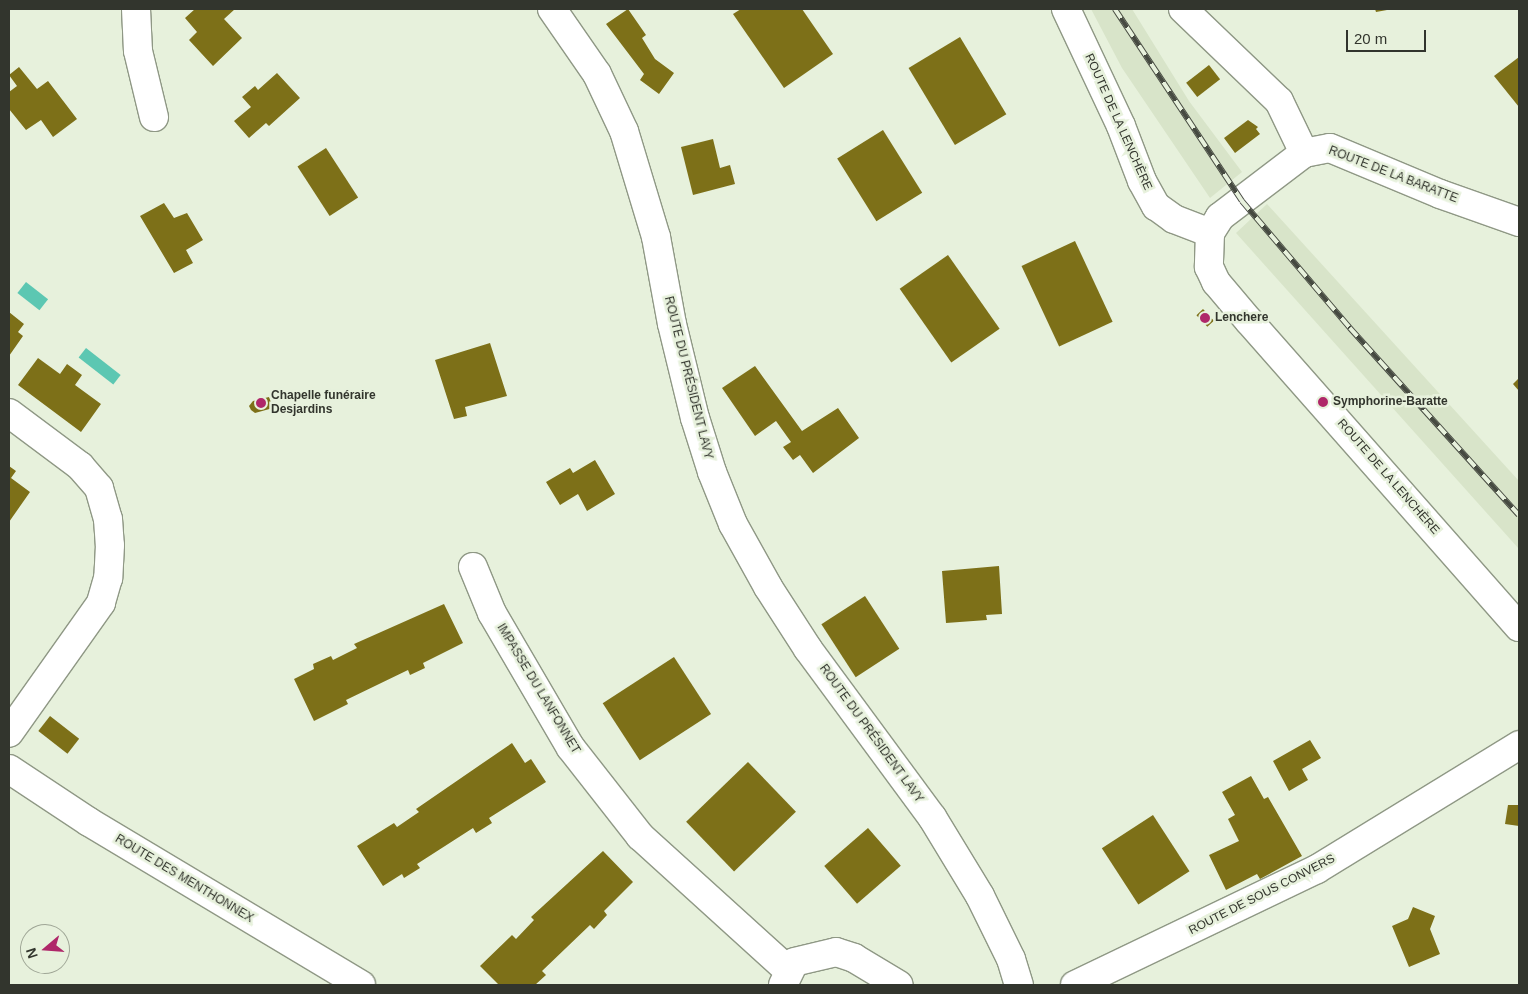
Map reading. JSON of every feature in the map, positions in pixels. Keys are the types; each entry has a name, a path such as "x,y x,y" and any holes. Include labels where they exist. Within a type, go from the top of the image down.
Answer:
{"street":[{"path":"136,9 138,51 154,117"},
{"name":"ROUTE DU PRÉSIDENT LAVY","path":"552,9 598,74 624,131 656,237 672,324 695,418 712,472 733,524 768,587 808,648 932,817 980,896 1011,959 1019,985"},
{"name":"ROUTE DE LA LENCHÈRE","path":"1066,9 1113,110 1142,181 1156,206 1174,219 1210,232 1209,267 1216,282 1519,627"},
{"path":"1183,9 1279,101 1304,153 1220,217 1210,232"},
{"name":"ROUTE DE LA BARATTE","path":"1304,153 1330,148 1440,194 1519,222"},
{"path":"9,413 80,466 99,488 108,519 110,545 108,578 101,604 9,733"},
{"name":"IMPASSE DU LANFONNET","path":"473,568 492,613 571,748 634,828 785,978"},
{"name":"ROUTE DE SOUS CONVERS","path":"1075,985 1317,869 1519,745"},
{"name":"ROUTE DES MENTHONNEX","path":"9,769 89,822 361,985"},
{"path":"785,978 794,962 836,952 854,958 899,985"}],"shaded area":[{"path":"1091,9 1132,9 1189,101 1242,172 1210,198 1122,68"},
{"path":"1267,204 1519,481 1519,549 1236,233"}],"water":[{"path":"26,282 48,299 39,310 17,293"},
{"path":"86,348 121,375 113,385 79,357"}],"building":[{"path":"195,9 235,9 224,19 242,38 213,66 189,40 197,32 185,18"},
{"path":"628,9 646,35 642,38 655,59 674,73 659,94 640,80 644,74 606,24"},
{"path":"741,9 802,9 833,54 784,88 733,14"},
{"path":"1375,9 1387,9 1387,10 1376,12"},
{"path":"960,37 1006,114 955,145 909,68"},
{"path":"1519,57 1519,107 1494,76"},
{"path":"1209,65 1220,79 1197,97 1186,83"},
{"path":"19,67 37,89 48,81 77,119 53,137 41,120 26,130 9,109 9,92 17,86 9,75"},
{"path":"277,73 300,98 269,126 266,123 249,138 234,121 251,107 242,97 255,86 258,90"},
{"path":"1248,120 1258,127 1256,129 1260,134 1235,153 1224,138"},
{"path":"883,130 922,193 876,221 837,159"},
{"path":"713,139 720,168 730,165 735,184 693,195 681,147"},
{"path":"326,148 358,197 330,216 297,167"},
{"path":"164,203 174,218 187,213 203,240 186,250 193,263 174,273 140,216"},
{"path":"1075,241 1113,322 1059,347 1022,266"},
{"path":"948,255 1000,329 951,363 900,289"},
{"name":"Lenchere","path":"1203,309 1214,321 1207,327 1196,315"},
{"path":"9,312 24,324 18,332 23,336 9,356"},
{"path":"490,343 507,396 465,407 467,416 454,419 435,360"},
{"path":"38,358 60,374 67,364 82,375 75,385 101,404 81,432 18,385"},
{"path":"755,366 802,431 838,408 859,438 813,473 800,455 793,460 783,447 791,442 776,421 755,436 722,388"},
{"path":"1519,378 1519,391 1513,384"},
{"name":"Chapelle funéraire Desjardins","path":"269,397 273,408 255,413 251,410 249,406 253,401"},
{"path":"595,460 615,494 587,511 578,494 560,505 546,482 570,468 573,473"},
{"path":"9,466 16,471 11,478 30,492 9,522"},
{"path":"999,566 1002,614 986,615 987,620 946,623 942,571"},
{"path":"865,596 899,649 856,677 821,624"},
{"path":"444,604 463,643 423,663 425,668 410,675 408,670 346,700 348,704 314,721 294,679 314,669 313,664 331,656 333,660 357,648 354,644"},
{"path":"674,657 711,714 640,760 603,703"},
{"path":"50,716 79,739 67,754 38,731"},
{"path":"1310,740 1321,758 1302,769 1308,780 1289,791 1273,761"},
{"path":"512,743 525,763 531,759 546,782 489,818 492,823 476,833 473,828 417,864 420,868 404,878 402,874 383,886 357,846 394,823 397,827 419,812 416,809"},
{"path":"748,762 796,812 734,871 686,822"},
{"path":"1251,776 1264,799 1268,797 1302,856 1260,879 1257,874 1226,890 1209,855 1239,841 1228,819 1235,815 1222,792"},
{"path":"1508,805 1519,805 1519,826 1505,824"},
{"path":"1153,815 1189,871 1138,904 1102,848"},
{"path":"868,828 901,866 857,904 824,866"},
{"path":"603,851 633,882 604,911 607,915 594,929 590,925 542,971 546,975 535,985 499,985 480,966 512,935 516,939 534,920 531,917"},
{"path":"1413,907 1435,916 1430,929 1440,954 1409,967 1392,926 1408,919"}],"railway":[{"path":"1115,9 1242,201 1350,328 1519,515"}],"place":[{"name":"Lenchere","path":"1205,318"},
{"name":"Symphorine-Baratte","path":"1323,402"},
{"name":"Chapelle funéraire Desjardins","path":"261,403"}]}
